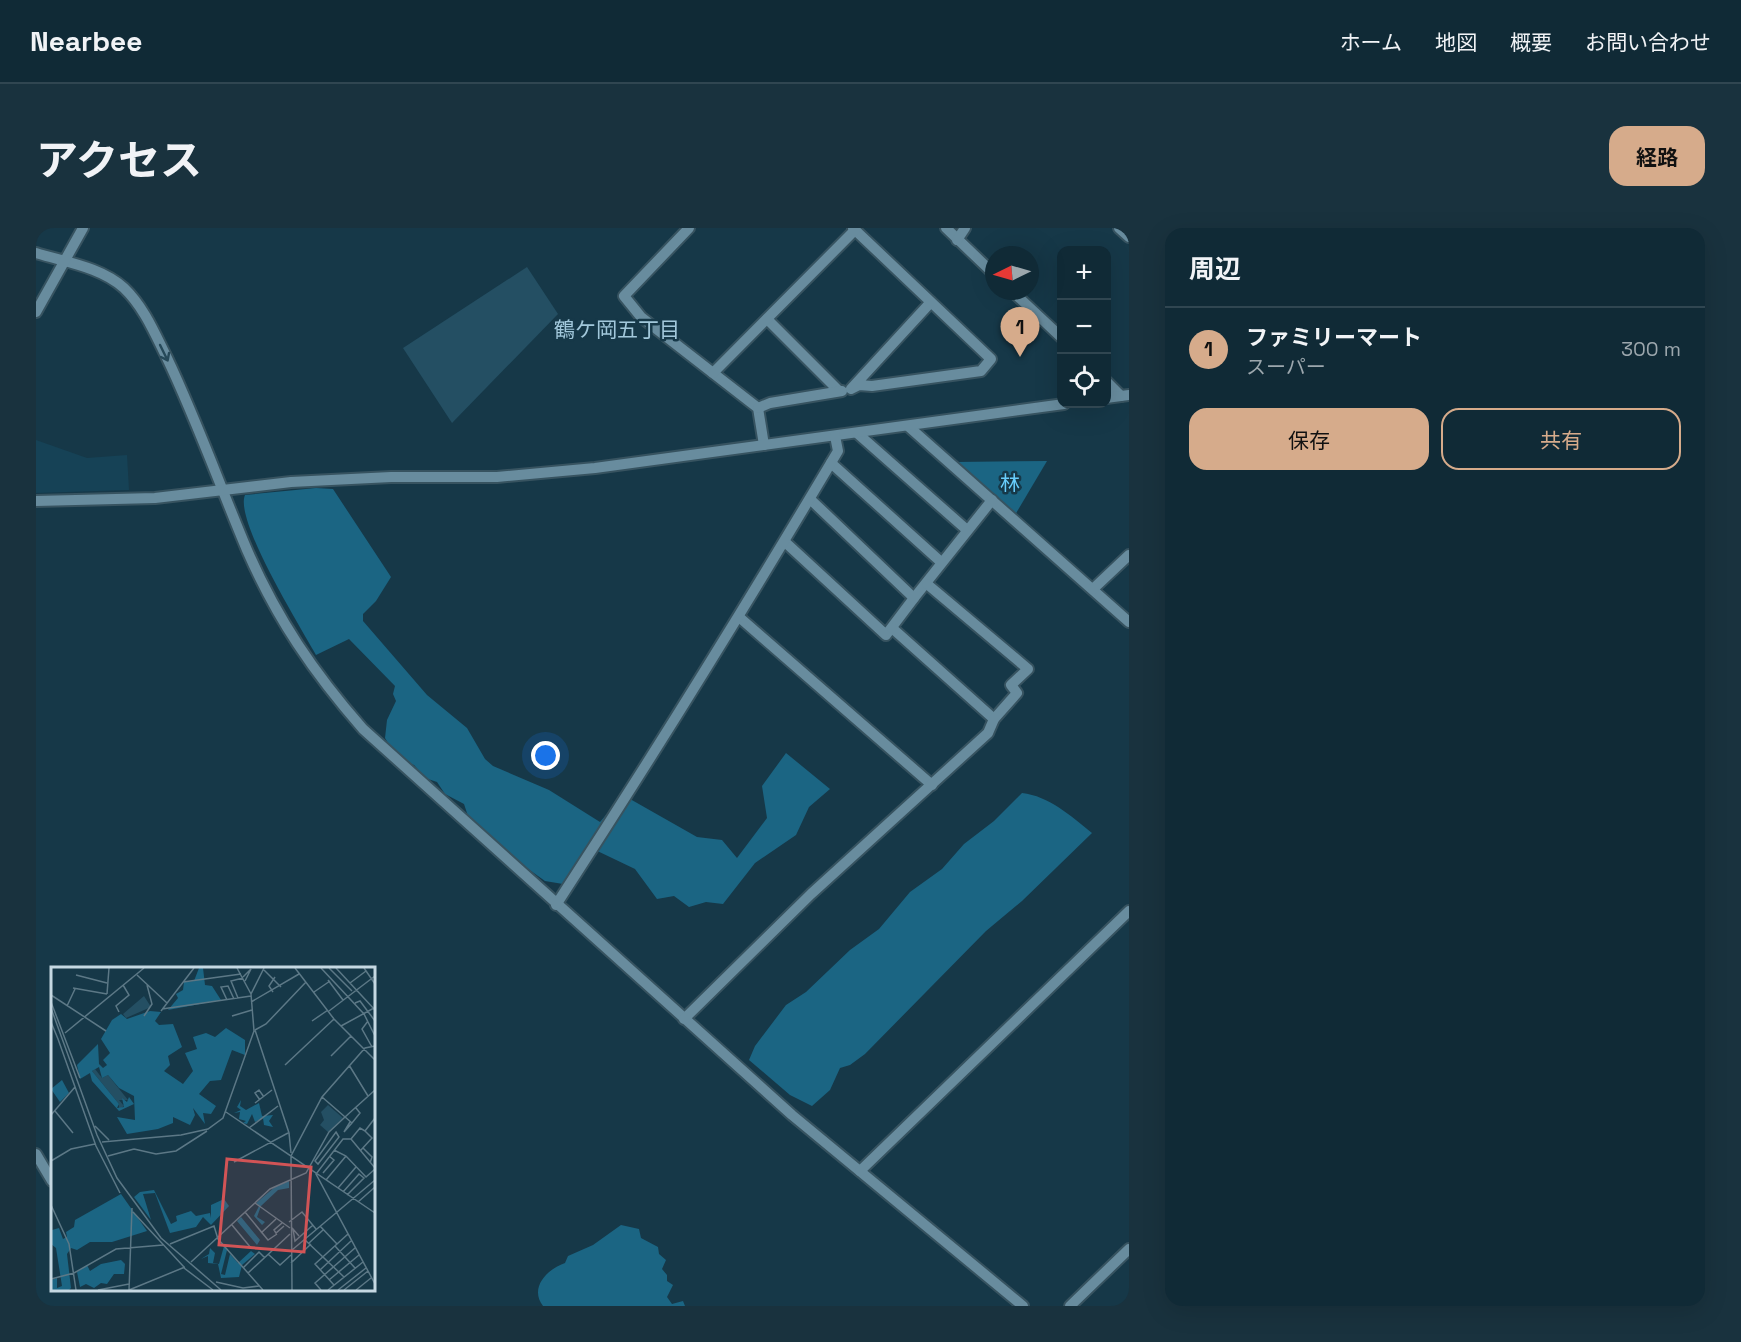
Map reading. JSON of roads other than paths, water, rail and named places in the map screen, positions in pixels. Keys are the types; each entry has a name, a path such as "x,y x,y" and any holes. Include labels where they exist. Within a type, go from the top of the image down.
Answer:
{"street":[{"path":"36,312 83,228"},
{"path":"689,228 624,296 641,317 758,408 764,445"},
{"path":"946,228 985,266"},
{"path":"957,240 965,228"},
{"path":"1119,228 1129,237"},
{"path":"713,373 854,229 991,359 981,371 872,386 859,385 850,389 770,403 758,408"},
{"path":"36,253 97,271 115,281 136,302 189,404 247,550 275,609 307,662 328,690 363,729 684,1019 860,1171 1023,1306"},
{"path":"1022,300 1057,333"},
{"path":"850,389 931,302"},
{"path":"766,320 838,391"},
{"path":"1111,384 1125,395"},
{"path":"36,501 114,500 291,482 391,477 497,477 595,468 1057,405"},
{"path":"908,426 1129,621"},
{"path":"857,433 967,530"},
{"path":"556,905 785,542 838,452 835,436"},
{"path":"831,463 941,562"},
{"path":"810,499 914,598"},
{"path":"785,542 886,635 927,584 941,562 992,500"},
{"path":"1093,589 1129,555"},
{"path":"684,1019 811,894 988,733 994,719 1017,693 1011,686 1028,669 927,584"},
{"path":"739,617 932,785"},
{"path":"892,628 994,719"},
{"path":"860,1171 1129,911"},
{"path":"36,1154 51,1179"},
{"path":"1070,1306 1129,1249"}],"place":[{"name":"ファミリーマート","path":"1020,357"}],"district":[{"name":"鶴ケ岡五丁目","path":"617,329"}],"park label":[{"name":"林","path":"1010,483"}]}
